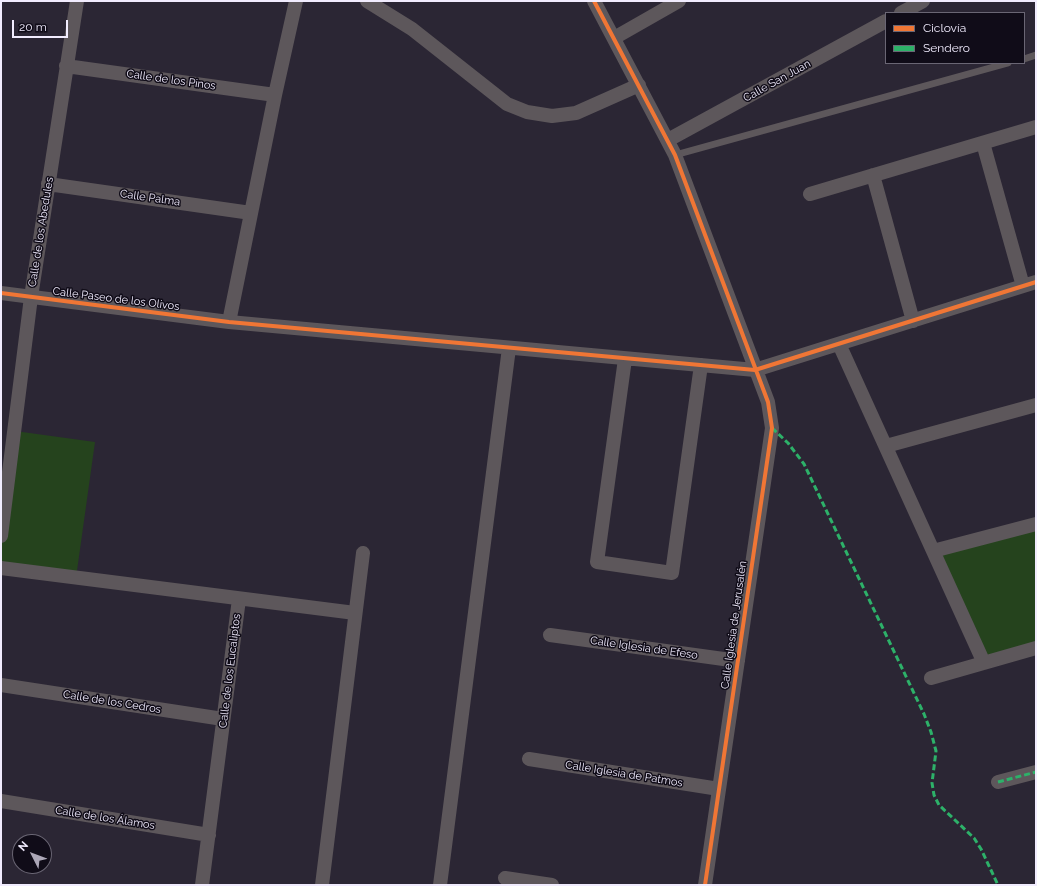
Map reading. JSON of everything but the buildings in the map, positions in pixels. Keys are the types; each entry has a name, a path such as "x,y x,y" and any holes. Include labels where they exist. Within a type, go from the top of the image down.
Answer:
{"street":[{"name":"Calle de los Abedules","path":"1,536 31,297 77,1"},
{"path":"229,322 275,95 296,1"},
{"path":"367,1 412,29 507,104 527,112 552,116 576,113 639,85"},
{"name":"Calle Iglesia de Jerusalén","path":"594,1 675,155 768,402 772,428 704,885"},
{"path":"614,38 679,1"},
{"path":"903,12 922,1"},
{"name":"Calle San Juan","path":"668,140 885,22"},
{"name":"Calle de los Pinos","path":"66,66 275,95"},
{"path":"810,194 1036,127"},
{"path":"755,370 1030,284 983,143"},
{"path":"873,175 913,321"},
{"name":"Calle Palma","path":"48,184 251,213"},
{"name":"Calle Paseo de los Olivos","path":"1,293 229,322 755,370"},
{"path":"839,344 984,663"},
{"path":"440,885 509,348"},
{"path":"625,359 596,562 672,573 701,365"},
{"path":"886,446 1036,405"},
{"path":"933,551 1036,524"},
{"path":"322,885 363,553"},
{"name":"Calle de los Eucaliptos","path":"1,568 239,599 202,885"},
{"path":"239,599 355,613"},
{"name":"Calle Iglesia de Efeso","path":"550,635 738,661"},
{"path":"930,678 1036,648"},
{"name":"Calle de los Cedros","path":"1,685 224,719"},
{"name":"Calle Iglesia de Patmos","path":"529,759 719,789"},
{"path":"998,782 1036,772"},
{"name":"Calle de los Álamos","path":"1,801 209,835"},
{"path":"505,878 552,885"}],"lane":[{"path":"1025,59 1036,55"},
{"path":"675,155 1004,64"}],"green space":[{"path":"15,431 95,442 76,578 1,568 1,535"},
{"path":"1035,527 1036,647 985,662 938,554"}],"marked path":[{"path":"772,428 788,443 804,464 924,714 936,751 932,783 934,795 939,805 974,838 981,849 998,885"},
{"path":"998,782 1036,772"}],"cycle path":[{"path":"594,1 675,155 768,402 772,428 705,885"},
{"path":"1,293 229,322 755,370 1036,282"}]}
